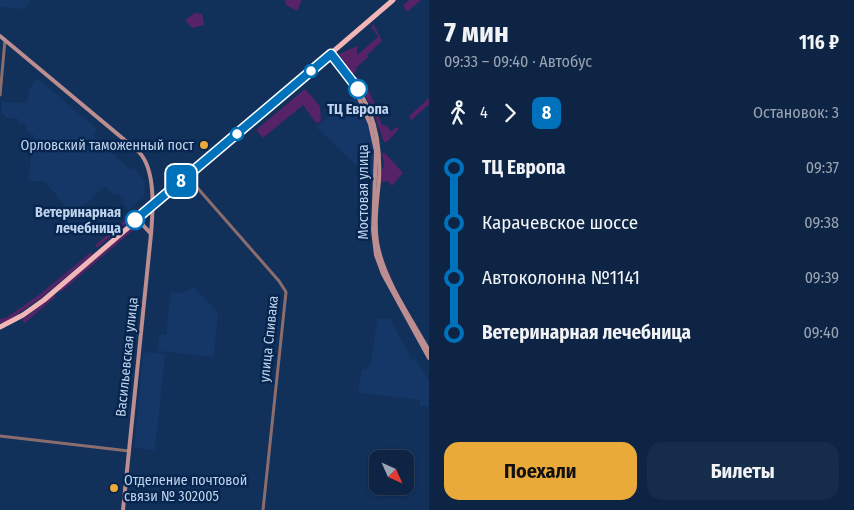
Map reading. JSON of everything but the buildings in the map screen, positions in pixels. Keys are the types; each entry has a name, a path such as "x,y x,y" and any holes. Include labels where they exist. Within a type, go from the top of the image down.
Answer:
{"highway":[{"path":"0,327 23,316 38,304 393,0"}],"main road":[{"path":"0,36 143,156 150,169 152,206"},
{"name":"Мостовая улица","path":"330,55 355,85 371,115 379,150 376,231 379,253 386,273 429,351"},
{"name":"Мостовая улица","path":"330,55 355,90 370,124 376,151 373,230 376,255 383,274 429,358"},
{"name":"Васильевская улица","path":"123,510 151,234 152,206"},
{"path":"130,225 143,225 151,234"}],"street":[{"path":"0,95 5,40"},
{"name":"улица Спивака","path":"187,176 279,281 286,292 263,510"},
{"path":"0,436 129,451"}],"shaded area":[{"path":"0,0 31,0 24,9 0,7"},
{"path":"285,0 302,0 297,11 286,5"},
{"path":"409,0 421,0 407,12 403,5"},
{"path":"195,13 202,14 204,25 192,28 185,20"},
{"path":"373,23 382,41 368,54 368,57 356,68 357,70 353,74 339,54 357,46 357,55 378,37 373,29 371,29"},
{"path":"357,77 366,86 382,125 387,126 391,132 396,127 399,129 387,142 384,142 372,108 355,78"},
{"path":"37,78 97,129 93,135 130,170 133,168 145,181 144,196 128,210 118,193 114,195 105,186 74,216 44,181 28,181 34,135 26,131 27,124 19,124 19,119 5,118 5,115 2,114 2,102 27,103 29,89"},
{"path":"305,89 320,106 321,121 316,123 303,105 263,138 256,130"},
{"path":"355,97 367,121 374,148 374,177 370,178 316,127 339,108 342,111 346,109 342,104"},
{"path":"429,98 429,104 412,120 410,119 409,116"},
{"path":"382,153 385,153 403,173 392,186 388,181 381,182 384,166"},
{"path":"129,217 131,219 97,248 95,245"},
{"path":"139,225 61,292 58,290 133,227"},
{"path":"91,252 93,254 41,298 6,322 0,323 0,319 6,318 39,295"},
{"path":"194,287 218,312 214,357 158,351 159,334 166,335 171,292 182,293"},
{"path":"54,295 56,296 25,323 22,320"},
{"path":"377,319 390,319 412,360 415,358 427,377 429,381 429,407 420,406 420,400 358,393 362,369 367,369 371,363"},
{"path":"143,352 165,354 155,450 134,448"}],"bus line":[{"name":"8","path":"135,220 331,54 358,89"}],"place":[{"name":"ТЦ Европа","path":"358,89"},
{"name":"Орловский таможенный пост","path":"204,145"},
{"name":"Ветеринарная лечебница","path":"135,220"},
{"name":"Отделение почтовой связи № 302005","path":"114,488"}]}
